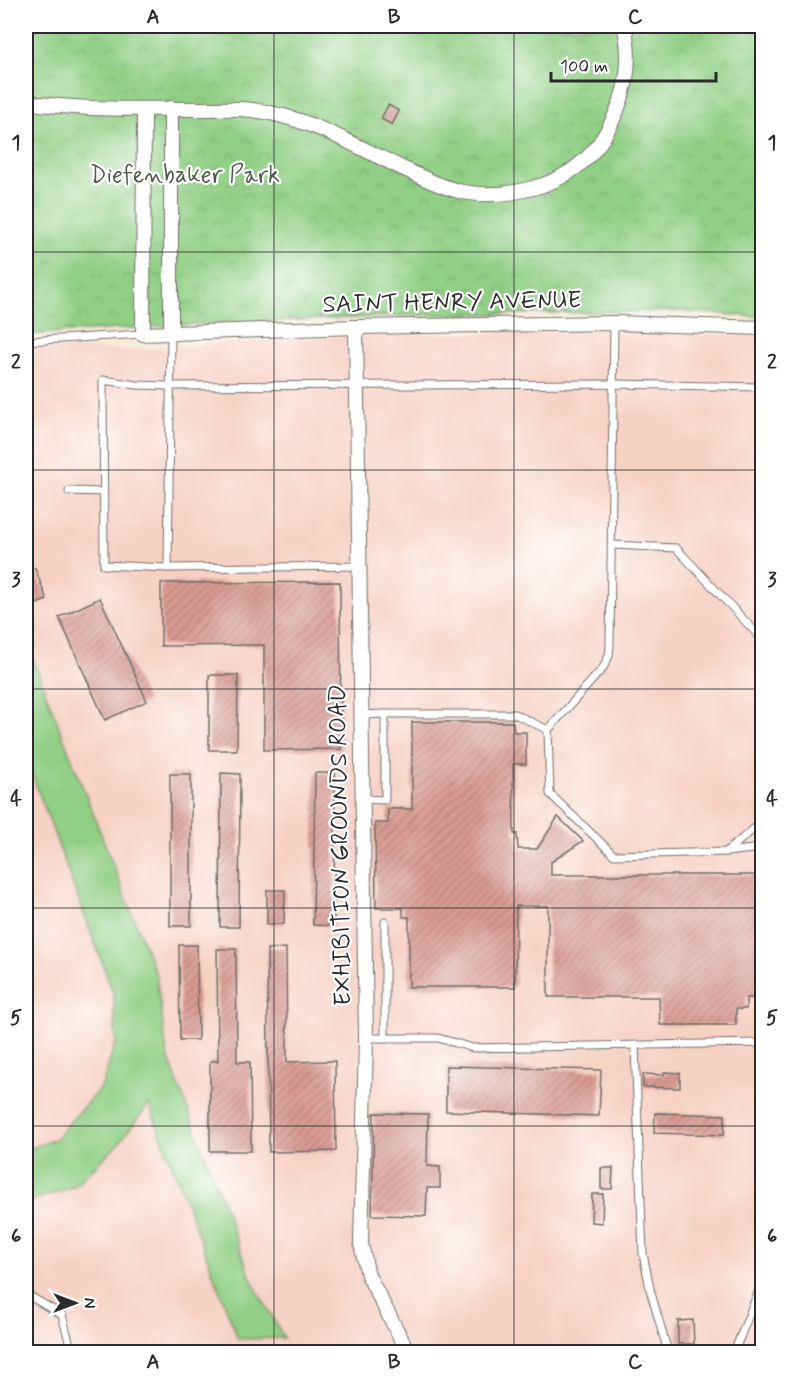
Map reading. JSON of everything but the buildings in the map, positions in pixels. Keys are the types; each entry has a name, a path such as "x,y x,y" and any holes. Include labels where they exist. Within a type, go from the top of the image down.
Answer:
{"street":[{"path":"26,102 80,108 252,110 291,117 317,127 430,181 463,192 493,194 524,191 552,182 574,169 594,152 611,124 621,101 628,74 628,49 624,26"},
{"path":"171,108 171,333"},
{"path":"143,334 144,109"},
{"name":"SAINT HENRY AVENUE","path":"143,334 356,327 614,323 762,328"},
{"name":"EXHIBITION GROUNDS ROAD","path":"356,327 366,1038 361,1244 368,1275 408,1353"}],"lane":[{"path":"614,323 609,656 603,668 548,730 550,794 614,855 726,852 762,848"},
{"path":"168,568 171,333"},
{"path":"26,341 143,334"},
{"path":"360,566 168,568 104,565 103,380 137,385 170,386 614,384 762,387"},
{"path":"69,491 103,492"},
{"path":"612,545 676,548 762,639"},
{"path":"364,799 385,800 385,714"},
{"path":"361,715 515,714 548,730"},
{"path":"726,852 762,822"},
{"path":"385,922 385,1038"},
{"path":"366,1038 438,1038 473,1048 762,1043"},
{"path":"635,1046 643,1254 668,1353"},
{"path":"734,1353 762,1283"},
{"path":"26,1294 62,1315 72,1353"}],"path":[{"path":"756,26 762,48"}],"shaded area":[{"path":"597,330 762,336 762,1352 26,1352 26,347 127,350 319,337"}],"green space":[{"name":"Diefenbaker Park","path":"26,26 762,26 762,317 679,311 423,315 196,324 26,335"},
{"path":"26,642 156,975 167,1054 252,1281 284,1338 238,1339 149,1104 119,1143 74,1186 26,1203 26,1150 55,1139 102,1086 116,1042 113,992 26,758"}]}
